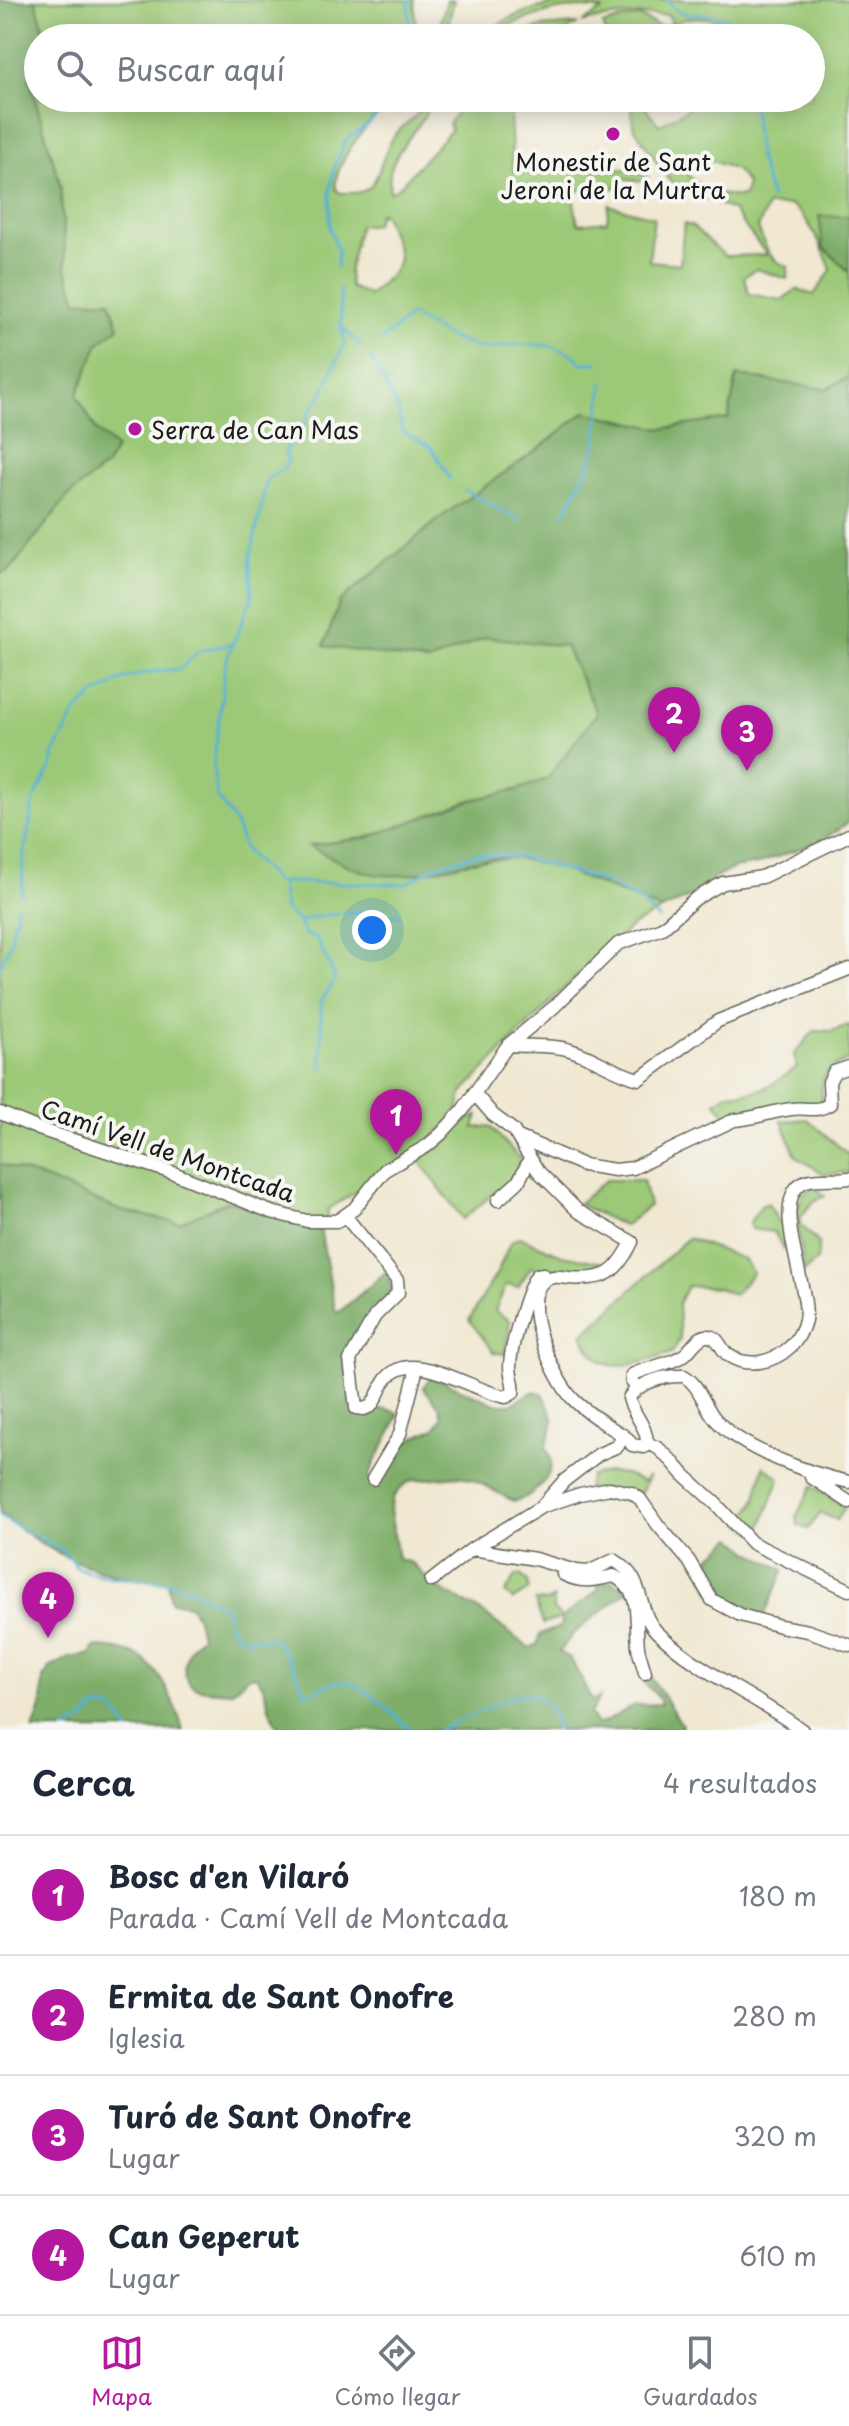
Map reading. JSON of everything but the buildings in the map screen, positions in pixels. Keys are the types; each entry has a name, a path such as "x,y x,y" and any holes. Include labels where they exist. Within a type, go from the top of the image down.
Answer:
{"street":[{"path":"547,1279 544,1273 537,1275 527,1294 509,1366 513,1393 506,1397 484,1392 443,1372 407,1367 386,1378 371,1406 356,1408 350,1360 368,1325 398,1293 399,1286 364,1236 346,1217 385,1170 427,1146 441,1134 462,1111 508,1045 554,1007 618,944 662,928 695,899 723,883 762,877 849,835"},
{"path":"508,1045 567,1049 639,1079 718,1021 849,969"},
{"path":"518,1137 583,1165 607,1170 633,1168 734,1120 794,1108 822,1109 830,1104 829,1082 834,1072 849,1067"},
{"path":"474,1093 518,1137 538,1171 578,1211 632,1242 617,1267 606,1275 592,1280 553,1276 541,1282 535,1294 534,1311 544,1346 569,1395 632,1445 644,1447 647,1431 631,1407 629,1398 637,1387 684,1376 691,1380 708,1410 727,1432 755,1449 820,1477 849,1482"},
{"name":"Camí Vell de Montcada","path":"0,1113 50,1133 176,1174 271,1212 325,1223 346,1217"},
{"path":"498,1200 518,1182 530,1159"},
{"path":"637,1387 632,1382 632,1375 679,1358 700,1338 708,1336 717,1339 727,1354 753,1362 766,1362 793,1344 806,1319 806,1303 793,1250 791,1197 797,1187 807,1181 849,1178"},
{"path":"373,1479 400,1434 417,1368"},
{"path":"541,1507 564,1481 599,1454 618,1446 623,1435"},
{"path":"647,1443 672,1461 752,1543 849,1590"},
{"path":"803,1469 815,1481 849,1502"},
{"path":"431,1581 472,1549 541,1507 610,1488 632,1493 640,1499 689,1561 712,1600 740,1615 808,1631 849,1645"},
{"path":"472,1549 535,1559 559,1568 588,1572 614,1560 622,1564 638,1586 653,1629 696,1665 802,1730"},
{"path":"559,1568 578,1581 591,1582 614,1576 630,1589 636,1604 638,1649 645,1673"}],"green space":[{"path":"0,0 36,1 42,24 24,24 24,112 39,112 60,184 66,268 77,301 110,300 119,327 99,343 77,395 96,430 116,448 106,466 68,496 10,570 0,574"},
{"path":"31,0 414,0 416,24 42,24 36,1"},
{"path":"447,0 454,0 448,24 440,24"},
{"path":"583,0 849,0 849,216 820,216 823,247 849,272 849,377 826,389 737,376 729,419 661,429 585,412 444,515 340,601 324,646 429,662 486,637 565,646 597,713 547,779 517,790 471,800 369,837 311,845 440,867 479,860 517,858 563,870 662,910 632,926 557,995 462,1093 457,1111 434,1137 328,1209 327,1218 320,1228 228,1201 179,1223 121,1211 0,1164 0,574 10,570 68,496 106,466 96,430 77,395 99,342 110,300 77,301 66,269 60,184 39,112 382,112 361,134 345,157 336,179 336,189 340,193 360,192 370,187 390,142 418,112 426,112 393,164 390,192 399,187 451,130 449,123 457,112 516,112 510,115 513,171 625,169 648,177 647,182 621,178 615,188 572,191 578,224 607,221 609,205 654,217 649,261 680,264 684,224 692,226 725,256 767,255 732,210 674,185 668,179 633,126 632,112 649,112 659,125 682,112 825,112 825,24 724,24 699,18 670,24 673,23 668,15 614,17 582,23 602,10 571,8 513,24 500,24 518,14","holes":["694,154 736,170 747,184 744,196 719,193 694,180 685,169","791,205 815,234 831,270 814,295 797,289 781,300 749,294 744,277 756,269 787,279 788,266 772,257 758,228 767,206","380,212 396,245 398,261 396,268 369,295 350,287 349,270 359,226 375,224"]},
{"path":"641,17 654,24 606,24 622,19"},
{"path":"819,216 849,216 849,272 823,247"},
{"path":"737,376 826,389 849,377 849,822 823,840 758,864 734,868 688,898 662,910 570,872 517,858 477,860 418,873 379,875 353,868 309,846 369,837 471,800 517,790 547,779 597,713 565,646 486,637 429,662 324,646 340,601 444,515 585,412 661,429 728,419"},
{"path":"849,1025 849,1060 826,1074 822,1100 815,1105 786,1103 726,1115 716,1102 728,1093 748,1092 773,1084 797,1067 794,1054 814,1031 832,1031"},
{"path":"478,1115 474,1128 490,1126 521,1160 513,1177 463,1219 417,1158 457,1125"},
{"path":"807,1119 849,1155 849,1172 824,1174 796,1156 782,1121"},
{"path":"0,1164 121,1211 179,1223 228,1201 320,1228 338,1313 386,1272 393,1289 353,1344 350,1407 399,1413 368,1478 375,1484 405,1442 435,1428 442,1418 439,1407 423,1387 430,1378 434,1377 495,1404 512,1404 534,1391 542,1393 553,1420 546,1447 551,1466 539,1487 526,1497 513,1501 460,1476 413,1480 405,1484 394,1496 390,1510 398,1559 412,1563 434,1586 482,1612 529,1648 537,1645 540,1634 561,1627 562,1618 598,1590 597,1584 612,1581 627,1591 573,1634 559,1652 571,1659 592,1701 600,1697 590,1714 597,1724 635,1705 661,1704 643,1681 642,1677 649,1674 682,1725 680,1730 282,1730 272,1717 264,1689 256,1676 249,1676 231,1692 205,1690 191,1685 185,1673 185,1663 191,1647 201,1636 196,1615 189,1605 171,1602 168,1582 121,1576 78,1562 38,1541 0,1513"},
{"path":"606,1180 643,1180 649,1206 624,1226 578,1204"},
{"path":"816,1188 825,1196 814,1201 801,1216 801,1225 819,1243 817,1260 804,1272 796,1212 805,1191"},
{"path":"768,1203 779,1222 784,1220 787,1234 784,1250 774,1232 751,1229 750,1222 761,1206"},
{"path":"519,1237 562,1255 605,1263 601,1271 591,1274 531,1267 518,1287 506,1285 495,1311 510,1321 505,1354 494,1352 469,1320 498,1271 510,1243"},
{"path":"688,1238 743,1259 753,1273 734,1295 718,1288 687,1286 678,1304 680,1339 672,1353 623,1366 604,1363 594,1355 582,1335"},
{"path":"764,1466 780,1478 758,1535 742,1524 755,1501"},
{"path":"608,1472 644,1482 647,1476 649,1478 640,1493 587,1489 590,1476"},
{"path":"812,1486 845,1507 837,1520 821,1513 808,1529 798,1525 797,1515"},
{"path":"733,1537 748,1551 784,1570 764,1616 740,1609 710,1591 701,1566"},
{"path":"521,1575 528,1582 529,1590 513,1600 505,1593 516,1576"},
{"path":"554,1598 553,1609 562,1618 543,1624 535,1601 546,1602"},
{"path":"93,1648 133,1654 150,1665 168,1692 183,1730 33,1730 42,1704 43,1678 51,1667 69,1658 91,1654"}],"waterway":[{"path":"409,0 410,24"},
{"path":"667,0 685,13 721,16 733,24"},
{"path":"337,267 338,251 330,229 330,190 334,168 346,140 369,124 378,112"},
{"path":"753,112 758,155 771,198"},
{"path":"340,289 341,326 345,342 321,396 309,412 300,439 290,442 285,452 288,461 283,469 267,479 250,559 252,597 226,661 213,768 217,797 235,823 245,850 276,882 405,884 434,867 477,854 521,857 606,882 642,902 659,919"},
{"path":"381,341 411,315 447,336 476,347 550,346 575,356 582,363 597,363"},
{"path":"341,326 361,346"},
{"path":"371,357 398,409 402,431 431,447 450,478"},
{"path":"564,514 589,466 596,443 603,383"},
{"path":"465,490 519,520"},
{"path":"22,894 23,859 34,799 77,710 93,696 123,679 149,672 180,669 199,651 231,644"},
{"path":"281,882 285,909 298,921 304,934 317,939 335,980 321,1001 322,1069"},
{"path":"0,967 10,944 18,907"},
{"path":"299,921 349,913 399,916"},
{"path":"0,1515 54,1546 72,1559 76,1567 110,1577 168,1582 205,1596 226,1608 235,1633 246,1638 273,1638 286,1654 306,1693 336,1682 355,1685 376,1698 411,1730"},
{"path":"438,1730 514,1696 523,1695 544,1701 553,1713 556,1730"},
{"path":"64,1730 84,1720 96,1707 113,1708 128,1730"}],"place":[{"name":"Monestir de Sant Jeroni de la Murtra","path":"613,134"},
{"name":"Serra de Can Mas","path":"135,429"},
{"name":"Ermita de Sant Onofre","path":"674,753"},
{"name":"Turó de Sant Onofre","path":"747,771"},
{"name":"Bosc d'en Vilaró","path":"396,1155"},
{"name":"Can Geperut","path":"48,1638"}]}
